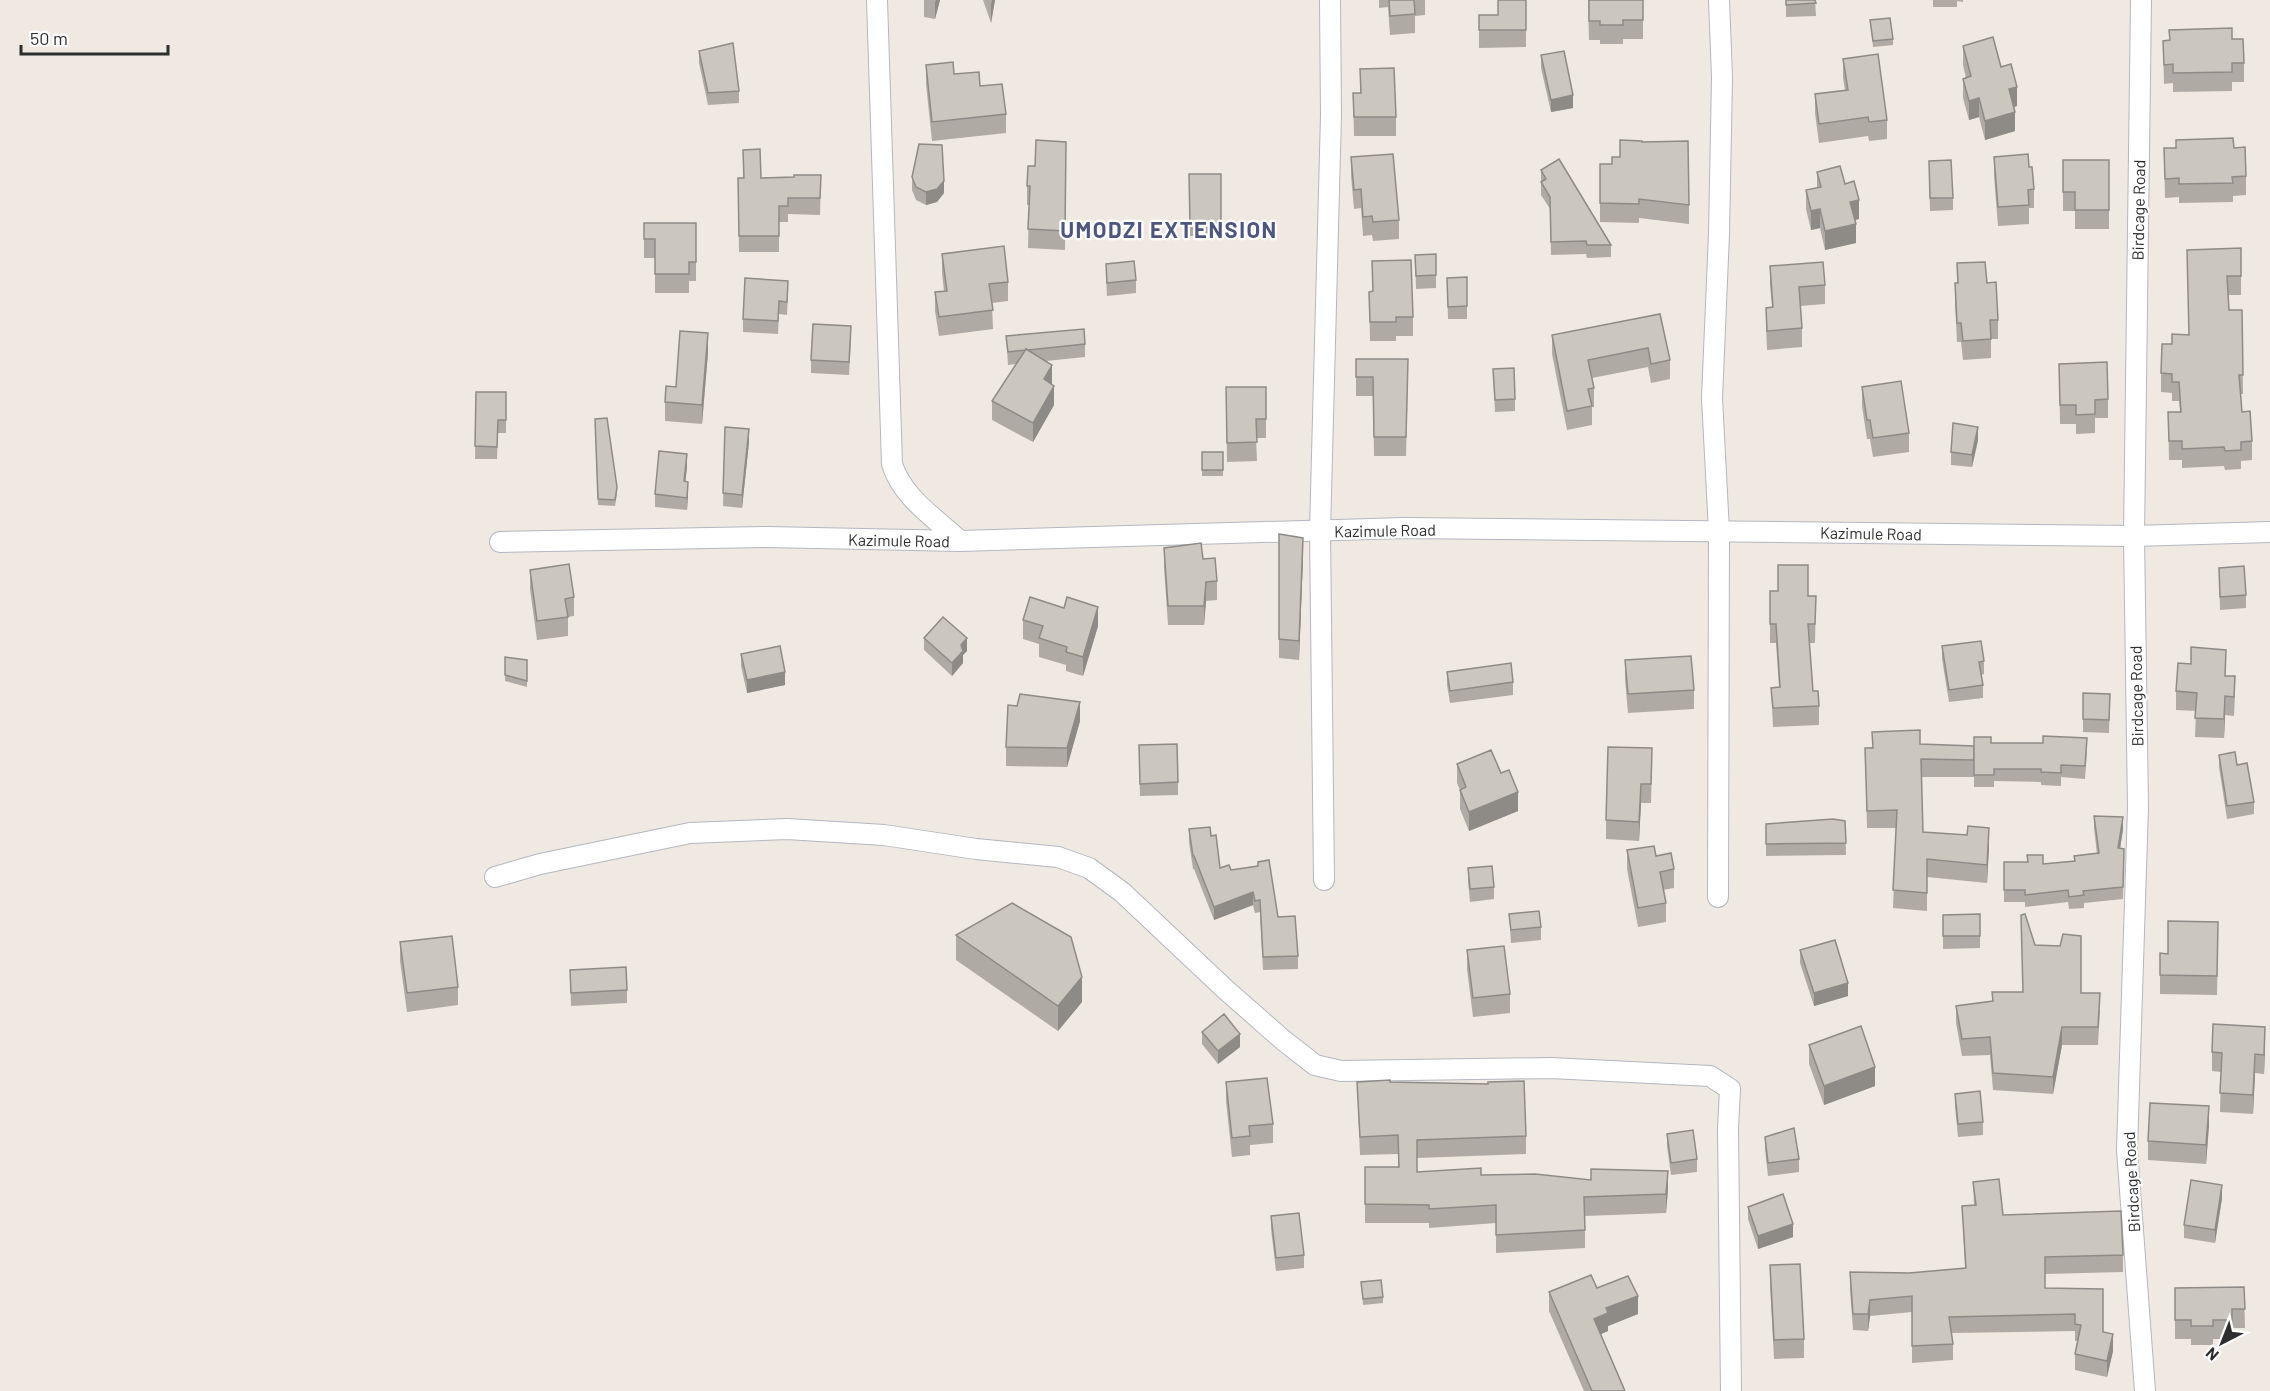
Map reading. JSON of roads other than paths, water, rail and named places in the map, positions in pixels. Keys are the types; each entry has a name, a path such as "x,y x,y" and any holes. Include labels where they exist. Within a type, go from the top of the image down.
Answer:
{"street":[{"path":"877,0 892,464 897,480 910,497 960,541"},
{"path":"1324,880 1320,531 1331,115 1330,0"},
{"path":"1718,897 1719,531 1712,398 1722,88 1719,0"},
{"name":"Birdcage Road","path":"2141,0 2134,536 2138,807 2127,1150 2145,1391"},
{"name":"Kazimule Road","path":"500,542 767,537 960,541 1404,528 2134,536 2270,532"},
{"path":"495,877 540,864 690,833 787,829 884,835 976,849 1058,857 1089,868 1122,892 1225,989 1315,1065 1341,1071 1551,1068 1710,1076 1730,1089 1728,1129 1731,1391"}],"district":[{"name":"UMODZI EXTENSION","path":"1169,229"}]}
